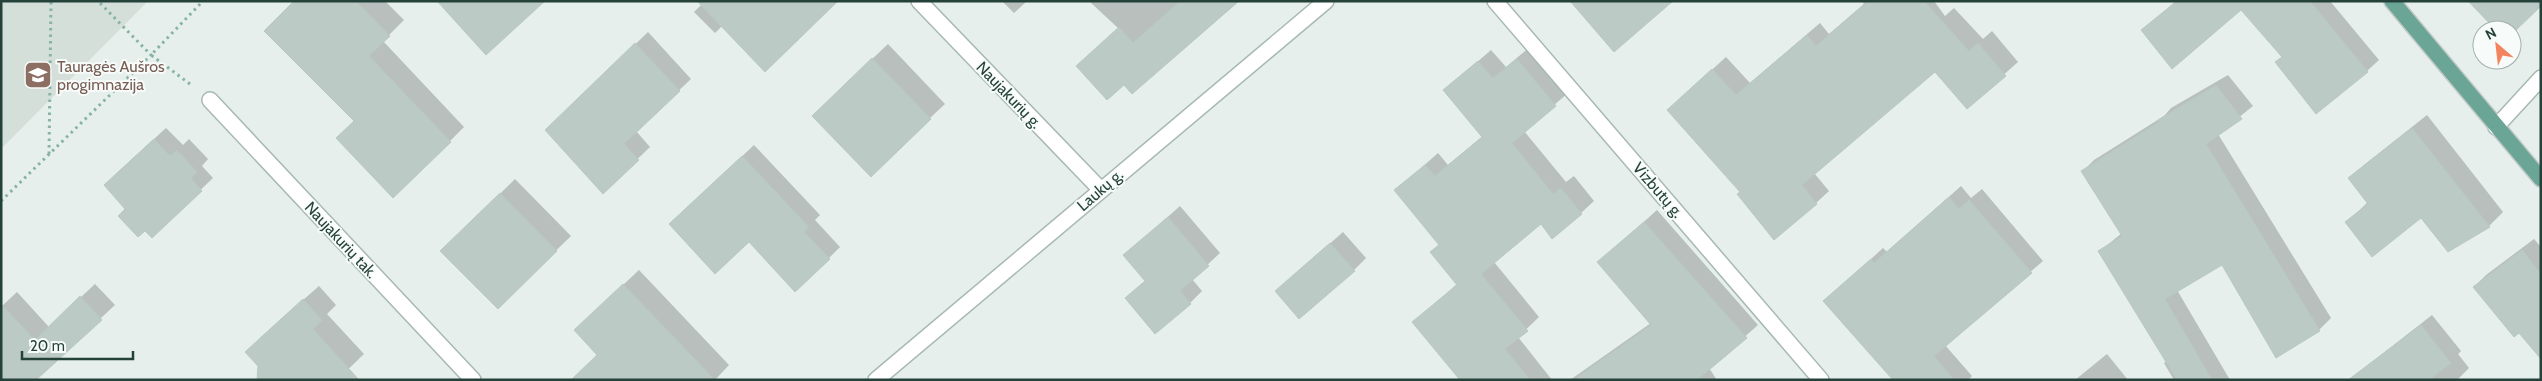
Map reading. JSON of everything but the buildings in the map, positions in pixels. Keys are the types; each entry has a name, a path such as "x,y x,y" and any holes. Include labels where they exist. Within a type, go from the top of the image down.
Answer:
{"main road":[{"path":"2392,1 2541,179"}],"street":[{"name":"Naujakurių g.","path":"919,1 1100,190"},
{"name":"Laukų g.","path":"876,380 1326,1"},
{"name":"Vizbutų g.","path":"1495,1 1821,380"},
{"path":"2496,127 2541,78"},
{"name":"Naujakurių tak.","path":"210,100 473,380"}],"path":[{"path":"49,154 51,1"},
{"path":"98,1 151,55 210,100"},
{"path":"1,201 151,55 203,1"}],"shaded area":[{"name":"Tauragės Aušros progimnazija","path":"1,1 148,1 1,149"}],"place":[{"name":"Tauragės Aušros progimnazija","path":"38,75"}]}
